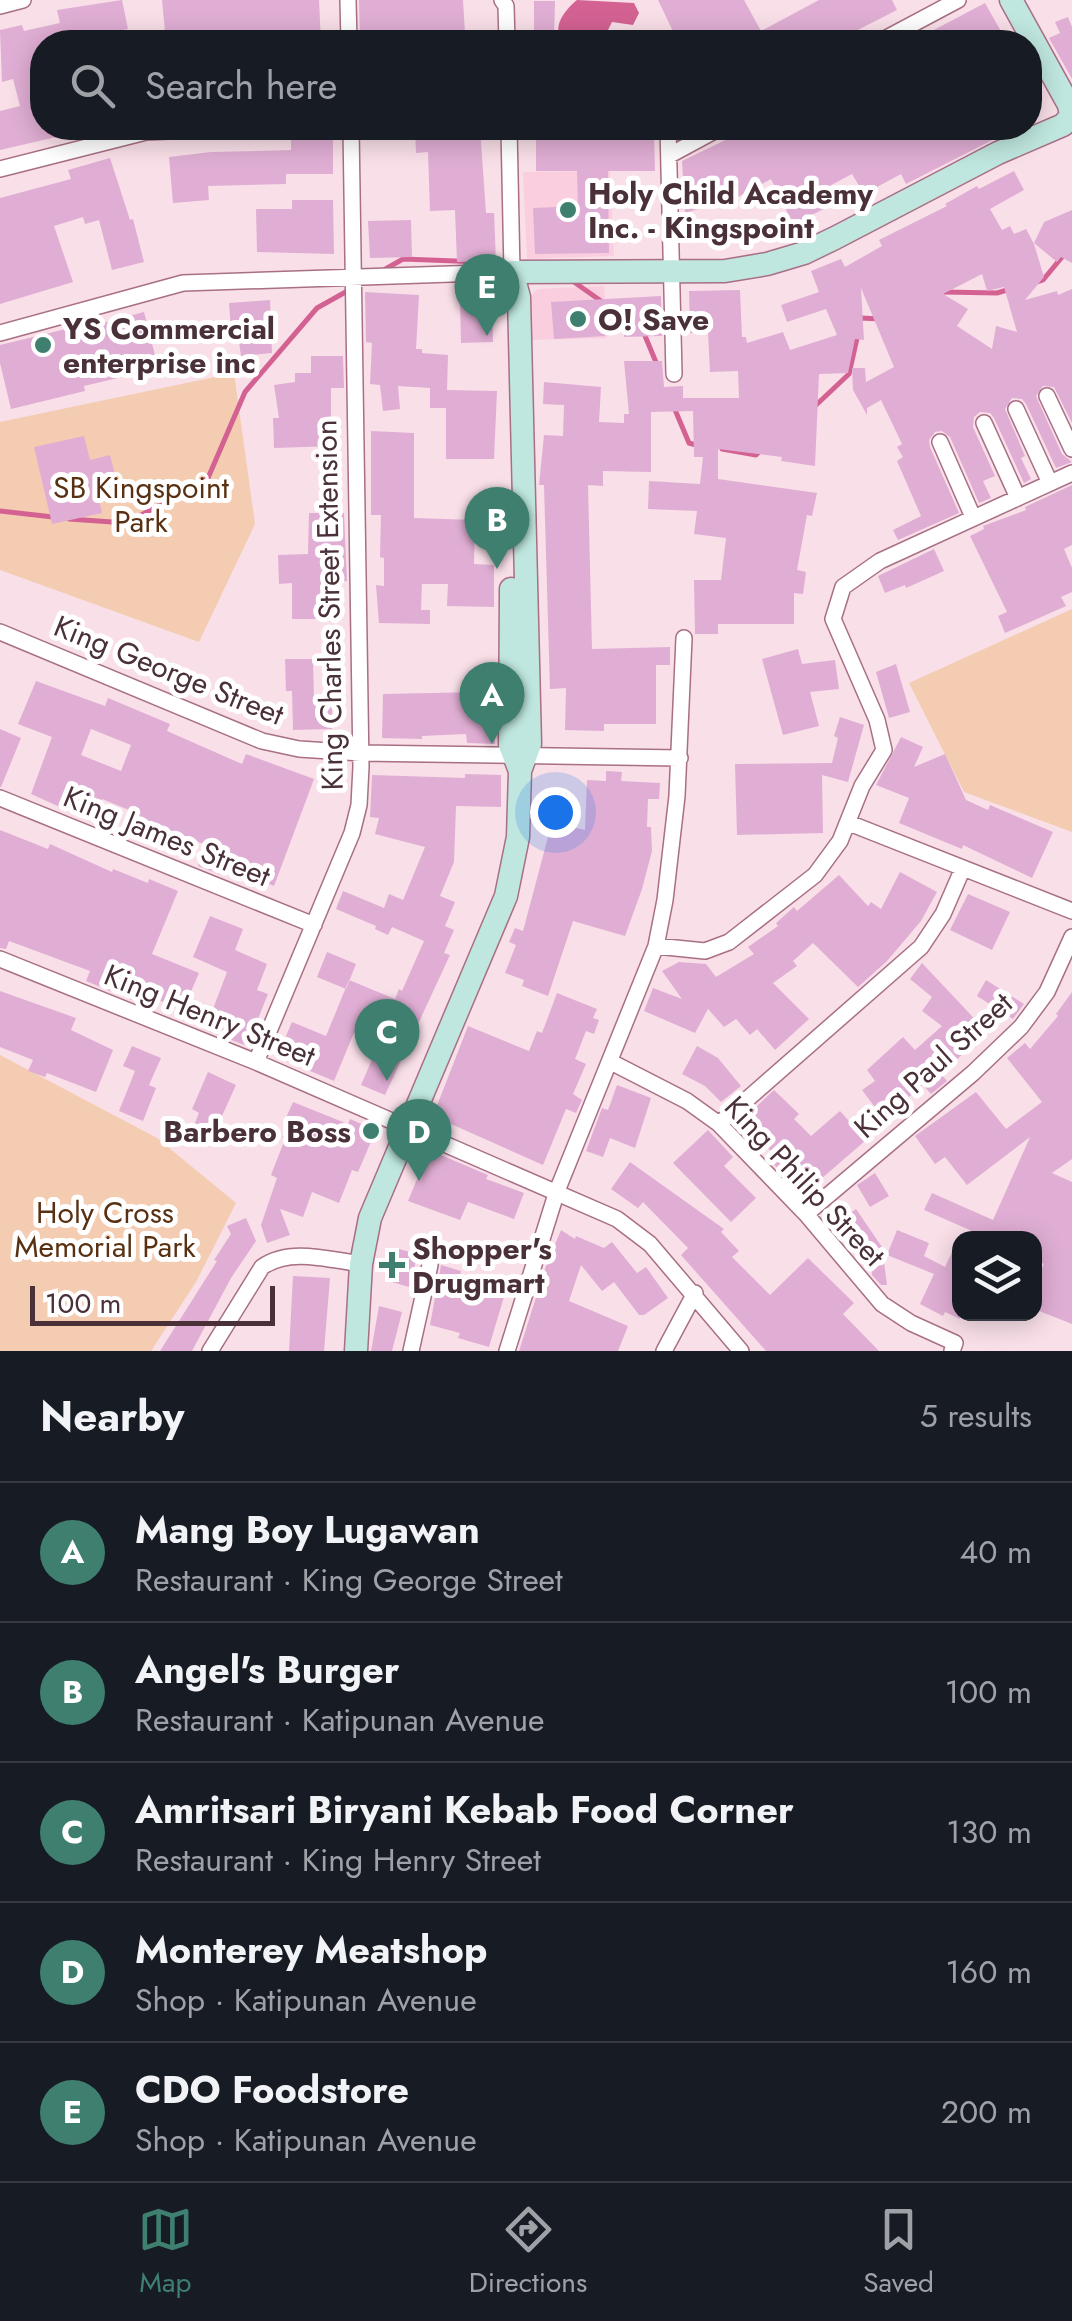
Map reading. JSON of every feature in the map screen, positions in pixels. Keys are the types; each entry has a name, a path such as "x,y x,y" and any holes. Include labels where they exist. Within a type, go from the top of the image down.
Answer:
{"main road":[{"path":"1011,0 1028,30"},
{"path":"1042,56 1071,116 1063,125 1042,134"},
{"path":"356,1351 362,1264 370,1218 506,896 518,837 520,760 510,744 506,297 512,272 725,271 804,252 1028,140"}],"street":[{"path":"0,6 23,0"},
{"path":"348,0 349,30"},
{"path":"901,30 958,0"},
{"path":"504,3 506,30"},
{"path":"0,168 114,140"},
{"name":"King Charles Street Extension","path":"256,1062 352,833 359,805 351,140"},
{"path":"0,334 183,283 512,272 509,140"},
{"path":"669,140 674,374"},
{"path":"670,154 697,140"},
{"path":"1047,396 1072,450"},
{"path":"1016,409 1072,494"},
{"path":"984,423 1018,498"},
{"path":"940,442 974,517"},
{"path":"656,946 705,951 729,942 814,875 849,823 862,786 884,750 877,720 833,619 843,587 880,561 1062,477"},
{"name":"King George Street","path":"0,632 262,741 299,749 520,760 680,758"},
{"path":"507,1351 557,1191 656,946 666,900 680,758 684,638"},
{"name":"King James Street","path":"0,798 314,925"},
{"path":"849,823 1072,911"},
{"path":"718,1124 921,947 943,914 963,868"},
{"name":"King Paul Street","path":"806,1214 973,1073 1021,1026 1047,992 1072,937"},
{"name":"King Henry Street","path":"0,958 256,1062 597,1209 636,1232 695,1293 742,1351"},
{"name":"King Philip Street","path":"611,1062 686,1101 718,1124 806,1214 882,1304 954,1347"},
{"path":"210,1351 262,1267 272,1260 293,1256 362,1264"},
{"path":"411,1351 430,1265"},
{"path":"664,1351 695,1293"}],"shaded area":[{"path":"577,0 634,3 639,13 633,25 612,22 608,30 558,30 564,14"},
{"name":"Holy Child Academy Inc. - Kingspoint","path":"610,171 614,256 527,259 523,172"},
{"path":"604,286 607,338 531,340 529,308 538,289"}],"green space":[{"name":"SB Kingspoint Park","path":"234,373 255,524 199,642 0,570 0,422"},
{"path":"1072,609 1072,832 964,792 909,683"},
{"name":"Holy Cross Memorial Park","path":"0,1055 157,1138 236,1203 196,1282 151,1351 0,1351"}],"building":[{"path":"122,0 128,29 30,30 30,140 43,140 0,150 0,111 20,106 13,79 2,82 0,30 22,25 24,31 60,23 57,10"},
{"path":"162,0 319,0 320,30 165,30"},
{"path":"359,0 463,0 465,30 360,30"},
{"path":"658,0 744,0 760,30 672,30"},
{"path":"819,0 892,0 897,10 858,30 763,30"},
{"path":"534,1 555,1 554,30 534,30"},
{"path":"985,3 1000,30 934,30"},
{"path":"1068,17 1072,27 1072,79 1049,38 1060,33 1055,22"},
{"path":"291,140 333,140 333,174 286,174 286,184 208,186 209,200 173,203 169,157 291,150"},
{"path":"415,140 481,140 486,213 494,213 496,261 457,262 455,210 430,211 428,152 416,153"},
{"path":"536,140 654,140 655,171 608,171 609,253 535,254 533,208 578,206 577,171 536,171"},
{"path":"725,140 992,140 906,184 901,174 864,194 852,174 820,191 828,207 793,224 771,179 736,198 685,213 682,161"},
{"path":"110,158 144,262 112,270 99,220 85,224 83,217 54,226 73,282 0,304 0,198 71,179 68,170"},
{"path":"1014,171 1024,190 990,209 1002,230 1010,226 1014,234 1026,229 1034,244 1044,277 1025,300 1072,289 1072,423 1054,387 1043,386 1036,396 1062,454 1072,462 1056,468 1026,404 1022,399 1012,398 1005,409 1031,479 1024,483 994,418 990,413 980,412 974,417 973,427 995,476 983,481 991,498 979,503 950,437 942,431 935,432 929,440 930,447 959,513 898,540 893,530 921,516 897,461 903,457 897,447 902,444 881,400 867,408 867,415 853,390 852,368 865,368 866,382 894,367 861,288 864,340 855,339 848,373 819,374 815,466 781,461 782,457 718,449 718,479 817,493 812,516 807,515 797,570 806,572 803,594 794,593 794,624 718,624 718,634 695,634 694,580 721,580 726,538 694,534 697,511 648,509 649,481 700,484 703,457 694,457 693,411 651,412 651,472 603,471 603,486 588,485 592,649 670,647 670,665 656,665 656,724 604,724 604,731 565,730 566,688 550,689 544,485 539,485 544,435 563,436 564,405 543,404 544,382 601,387 599,422 624,423 624,414 629,414 624,361 662,361 664,387 683,386 683,398 739,398 738,371 710,372 708,333 690,333 689,291 740,290 742,337 746,337 747,343 783,332 790,350 837,335 826,309 787,322 781,305 819,292 811,271 841,259 845,267 882,246 879,240 947,206 977,186 979,189","holes":["982,274 987,291 1004,287 1017,332 996,326 992,349 957,326 968,309 943,294"]},
{"path":"292,200 333,200 334,254 257,252 256,209 292,209"},
{"path":"1072,210 1072,263 1061,257 1057,262 1034,243 1044,222"},
{"path":"411,220 412,257 370,258 368,221"},
{"path":"365,292 419,295 416,349 448,355 447,390 497,391 494,459 446,459 446,408 430,408 430,388 398,386 400,409 383,411 380,385 370,384 372,343 366,342"},
{"path":"661,296 662,336 624,337 624,319 606,318 605,336 554,339 551,302"},
{"path":"270,300 272,353 241,356 239,342 232,343 229,303"},
{"path":"460,301 492,301 493,342 461,343"},
{"path":"144,312 156,359 119,368 122,377 84,386 85,391 11,409 0,363 0,345"},
{"path":"311,356 343,356 344,388 331,388 331,417 320,418 320,428 334,429 335,446 274,448 273,418 279,418 274,385 295,382 295,373 311,373"},
{"path":"371,431 414,433 414,518 475,520 474,564 494,565 494,607 447,606 448,584 422,584 421,610 430,610 430,624 379,623 376,585 384,586 384,558 380,557 381,515 371,515"},
{"path":"84,436 90,460 110,455 119,490 98,495 102,513 52,524 34,447"},
{"path":"1072,485 1072,545 1064,549 1072,568 1072,592 1061,597 1066,606 1005,633 998,616 1007,612 970,536 983,526 1026,510 1025,507"},
{"path":"501,493 503,522 485,523 483,494"},
{"path":"309,513 344,513 347,581 333,582 333,619 292,619 292,583 279,584 278,555 308,554"},
{"path":"934,549 944,571 885,593 878,576"},
{"path":"798,649 802,664 835,660 839,689 810,692 819,726 783,735 762,659"},
{"path":"285,659 313,659 314,701 332,700 332,729 293,730 292,691 286,691"},
{"path":"896,664 910,712 889,718 876,672"},
{"path":"36,681 105,706 108,698 170,724 167,731 242,764 246,754 314,779 274,886 225,866 222,875 198,866 206,845 165,828 157,847 126,834 134,812 102,799 93,822 31,794 52,737 18,724","holes":["91,729 131,745 121,771 81,755"]},
{"path":"495,692 495,744 467,743 466,734 382,738 383,694"},
{"path":"840,717 864,725 848,782 822,775 823,833 737,835 735,764 832,763"},
{"path":"0,729 21,738 1,787 0,787"},
{"path":"901,737 923,747 914,767 945,754 966,800 988,810 990,805 1053,832 1032,878 963,845 962,849 899,823 909,798 876,785"},
{"path":"606,771 622,772 621,781 660,783 659,799 648,799 647,827 651,827 652,851 625,936 573,921 548,996 522,986 524,980 505,973 516,945 509,942 515,928 523,931 552,822 585,830 587,780 606,781"},
{"path":"465,774 501,775 501,807 456,806 454,862 440,896 455,902 445,926 454,930 444,953 450,955 385,1095 361,1085 383,1034 358,1023 334,1081 277,1057 292,1022 326,1036 349,980 395,999 424,941 392,927 388,935 336,909 343,891 384,908 389,894 403,900 425,847 375,834 379,818 370,817 372,775 465,778"},
{"path":"0,830 48,849 50,844 112,872 113,869 148,883 149,879 178,891 152,954 199,973 183,1010 143,994 139,1003 86,981 90,971 9,941 6,949 0,948"},
{"path":"900,872 937,892 921,921 887,961 858,987 813,943 793,961 797,966 773,983 809,1019 775,1050 757,1029 750,1035 736,1019 724,1027 708,1009 695,1033 644,1011 653,988 682,999 662,971 679,962 706,964 716,977 754,954 748,947 839,875 868,906 871,902 881,909"},
{"path":"968,894 1010,912 992,950 950,930"},
{"path":"210,916 243,929 235,950 267,964 257,990 268,994 247,1046 205,1030 227,972 193,957"},
{"path":"327,952 356,964 346,989 317,977"},
{"path":"922,963 987,1032 941,1074 947,1081 931,1094 923,1085 897,1107 894,1104 880,1114 862,1090 875,1081 867,1070 903,1037 915,1050 942,1026 922,1011 932,997 910,979"},
{"path":"986,980 1024,1004 1013,1019 977,996"},
{"path":"0,991 76,1018 71,1030 113,1050 96,1092 47,1073 45,1077 28,1071 33,1060 0,1047"},
{"path":"1072,992 1072,1159 1052,1173 1072,1182 1072,1324 1042,1312 1042,1231 972,1231 924,1210 932,1193 993,1220 1030,1137 967,1185 945,1157 935,1164 915,1136 976,1092 1006,1129 1042,1102 1007,1058 1025,1043 1030,1049"},
{"path":"557,993 597,1009 593,1018 599,1020 594,1034 586,1031 575,1059 586,1064 573,1094 582,1100 576,1113 566,1109 543,1165 433,1116 468,1026 529,1051 537,1031 542,1033"},
{"path":"132,1046 161,1058 149,1085 156,1088 143,1121 119,1111 135,1071 123,1066"},
{"path":"697,1046 718,1058 741,1086 721,1102 705,1086 682,1074"},
{"path":"208,1072 236,1085 212,1138 192,1130 199,1113 192,1109"},
{"path":"617,1085 651,1098 635,1148 610,1138 603,1157 586,1151 602,1108 608,1110"},
{"path":"774,1090 799,1114 794,1119 811,1136 840,1111 866,1140 806,1192 766,1156 771,1151 741,1121"},
{"path":"293,1102 348,1124 350,1119 376,1130 358,1172 352,1170 339,1203 312,1192 303,1217 280,1209 290,1235 267,1243 261,1225 277,1178 271,1175 285,1139 282,1138 289,1122 285,1120"},
{"path":"708,1130 733,1157 724,1166 756,1198 731,1222 673,1163"},
{"path":"429,1150 524,1193 514,1219 468,1202 460,1220 408,1201"},
{"path":"630,1162 724,1229 721,1232 739,1251 732,1257 770,1295 808,1258 854,1303 843,1314 879,1351 766,1351 681,1255 688,1248 643,1202 638,1208 611,1189"},
{"path":"875,1173 889,1196 870,1207 857,1185"},
{"path":"856,1209 882,1247 887,1285 881,1285 872,1275 870,1255 861,1262 832,1227"},
{"path":"246,1218 256,1241 231,1278 192,1351 160,1351 217,1261 214,1260 231,1234 227,1226"},
{"path":"561,1230 604,1248 612,1242 637,1273 646,1267 668,1298 639,1315 614,1282 602,1291 581,1265 569,1301 628,1326 618,1351 519,1351"},
{"path":"897,1230 929,1243 924,1256 945,1267 952,1252 952,1315 945,1312 943,1316 920,1304 934,1274 887,1255"},
{"path":"395,1248 418,1254 409,1287 385,1280"},
{"path":"441,1265 461,1271 460,1276 506,1290 489,1347 430,1325"},
{"path":"293,1276 330,1278 324,1351 289,1351"},
{"path":"379,1306 402,1312 392,1351 371,1351"}],"waterway":[{"path":"1037,282 1072,245"},
{"path":"382,271 403,259 508,263"},
{"path":"574,282 601,301"},
{"path":"69,519 127,523 208,478 245,392 317,308 351,289"},
{"path":"944,292 1007,290"},
{"path":"860,324 861,318 880,319"},
{"path":"643,331 658,367"},
{"path":"814,407 849,374 858,334"},
{"path":"673,405 689,443 696,445"},
{"path":"722,449 756,455 759,452"},
{"path":"0,511 53,517"}],"place":[{"name":"Holy Child Academy Inc. - Kingspoint","path":"568,210"},
{"name":"O! Save","path":"578,319"},
{"name":"CDO Foodstore","path":"487,336"},
{"name":"YS Commercial enterprise inc","path":"43,345"},
{"name":"Angel's Burger","path":"497,569"},
{"name":"Mang Boy Lugawan","path":"492,744"},
{"name":"Amritsari Biryani Kebab Food Corner","path":"387,1081"},
{"name":"Barbero Boss","path":"371,1131"},
{"name":"Monterey Meatshop","path":"419,1181"},
{"name":"Shopper's Drugmart","path":"392,1265"}]}
